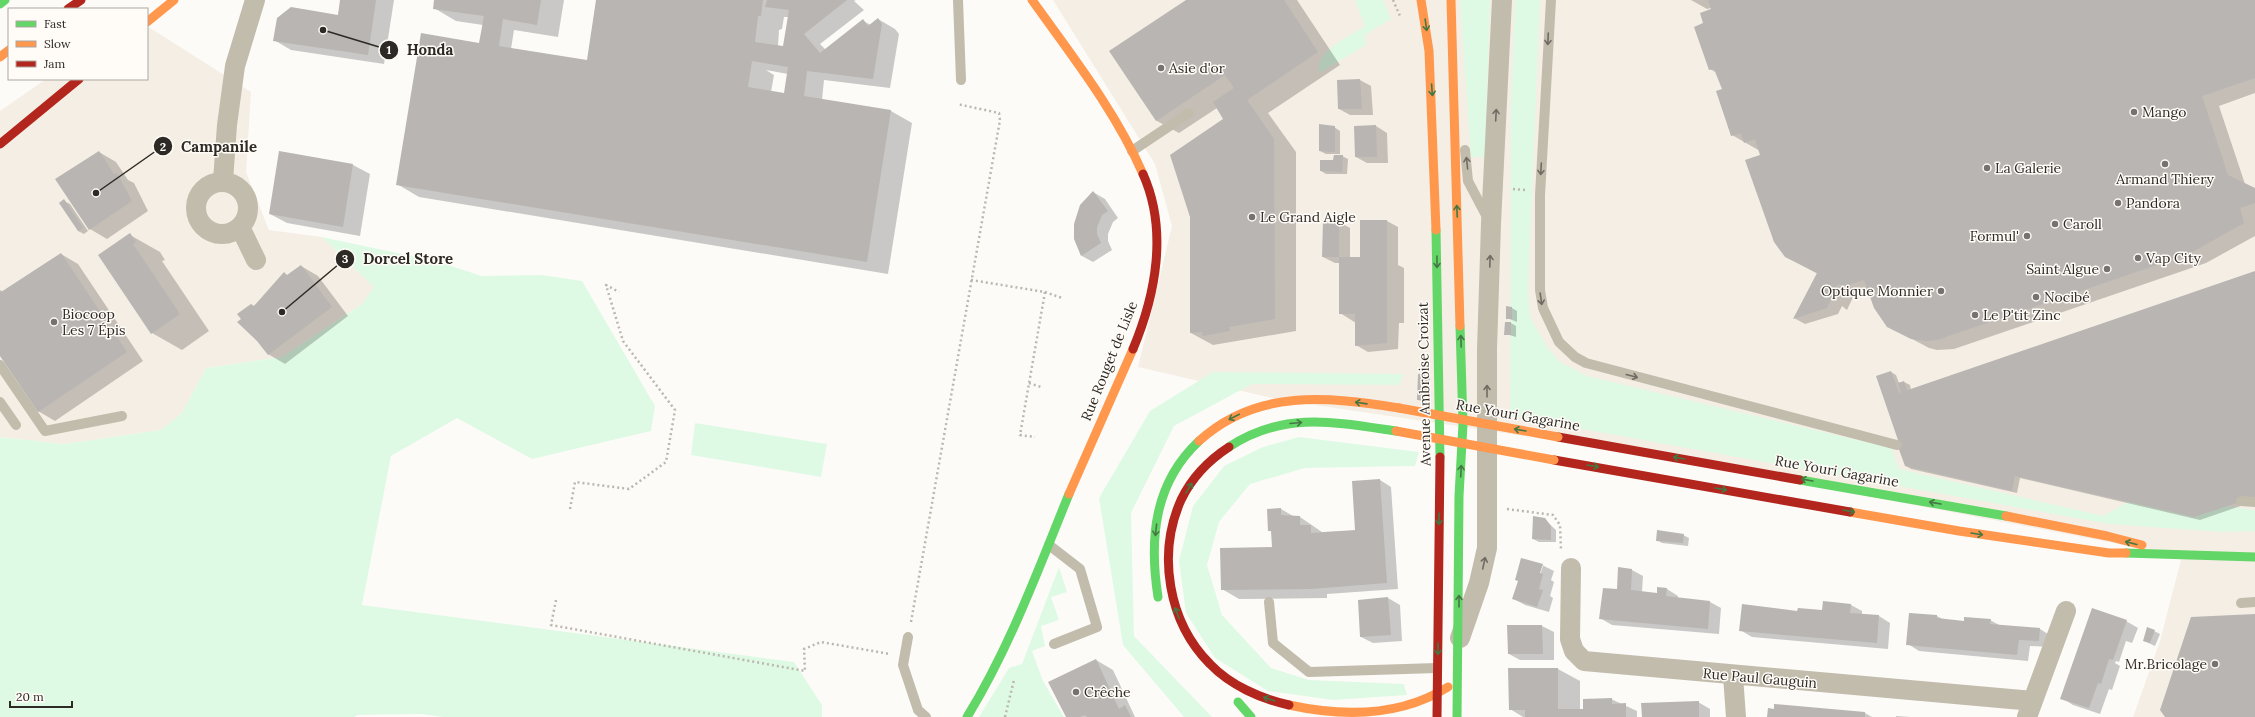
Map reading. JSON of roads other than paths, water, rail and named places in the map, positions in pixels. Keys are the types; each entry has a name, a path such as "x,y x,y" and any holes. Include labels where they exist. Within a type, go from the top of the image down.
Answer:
{"main road":[{"path":"0,4 6,0"},
{"path":"69,8 81,0"},
{"path":"148,21 174,0"},
{"name":"Rue Rouget de Lisle","path":"967,717 994,669 1049,545 1142,325 1153,288 1157,254 1153,205 1145,178 1132,151 1118,125 1032,0"},
{"name":"Avenue Ambroise Croizat","path":"1421,0 1429,51 1436,197 1440,461 1437,695"},
{"path":"1440,714 1458,673 1459,496 1464,424 1451,0"},
{"path":"0,57 8,51"},
{"path":"0,144 78,80"},
{"name":"Rue Youri Gagarine","path":"1159,606 1153,558 1156,523 1164,491 1178,466 1193,447 1209,433 1257,406 1318,398 1399,408 1962,508 2107,536 2182,556"},
{"name":"Rue Youri Gagarine","path":"1289,705 1242,688 1226,677 1199,652 1181,621 1173,602 1169,579 1173,526 1181,500 1195,478 1223,451 1264,428 1318,421 1396,431 1959,531 2109,554 2255,557"},
{"path":"1404,710 1437,695 1448,687 1458,673"},
{"path":"1229,696 1238,702 1258,710"},
{"path":"1238,702 1251,717"},
{"path":"1289,705 1298,717"},
{"path":"1276,711 1289,705 1316,711 1418,711"},
{"path":"1440,714 1451,717"},
{"path":"1440,714 1458,717"}],"street":[{"path":"223,181 227,125 235,66 255,0"},
{"path":"1459,640 1479,583 1487,548 1487,349 1492,188 1502,0"},
{"path":"223,181 236,185 246,194 249,212 240,227 228,233 215,233 207,230 197,216 197,199 207,186 223,181"},
{"path":"240,227 256,260"},
{"name":"Rue Paul Gauguin","path":"1571,568 1570,639 1574,651 1584,661 2030,709"},
{"path":"2030,709 2066,611"},
{"path":"1733,676 1736,717"},
{"path":"1437,695 1442,713 1440,714"}],"lane":[{"path":"958,0 961,80"},
{"path":"1451,0 1468,181 1491,224"},
{"path":"1551,0 1540,190 1540,290 1543,308 1559,342 1575,358 1606,369 1897,445"},
{"path":"1132,151 1189,113"},
{"path":"0,365 45,431 122,416"},
{"path":"0,402 16,426"},
{"path":"2241,501 2255,502"},
{"path":"1049,545 1080,569 1097,627 1054,644"},
{"path":"1269,602 1273,643 1309,672 1437,668"},
{"path":"2241,603 2255,602"},
{"path":"908,637 903,665 918,710 926,717"}],"place":[{"name":"Honda","path":"323,30"},
{"name":"Asie d'or","path":"1161,68"},
{"name":"Mango","path":"2134,112"},
{"name":"Armand Thiery","path":"2165,164"},
{"name":"La Galerie","path":"1987,168"},
{"name":"Campanile","path":"96,193"},
{"name":"Pandora","path":"2118,203"},
{"name":"Le Grand Aigle","path":"1252,217"},
{"name":"Caroll","path":"2055,224"},
{"name":"Formul'","path":"2027,236"},
{"name":"Vap City","path":"2138,258"},
{"name":"Saint Algue","path":"2107,269"},
{"name":"Optique Monnier","path":"1941,291"},
{"name":"Nocibé","path":"2036,297"},
{"name":"Dorcel Store","path":"282,312"},
{"name":"Le P'tit Zinc","path":"1975,315"},
{"name":"Biocoop Les 7 Épis","path":"54,322"},
{"name":"Mr.Bricolage","path":"2215,664"},
{"name":"Crêche","path":"1076,692"}]}
